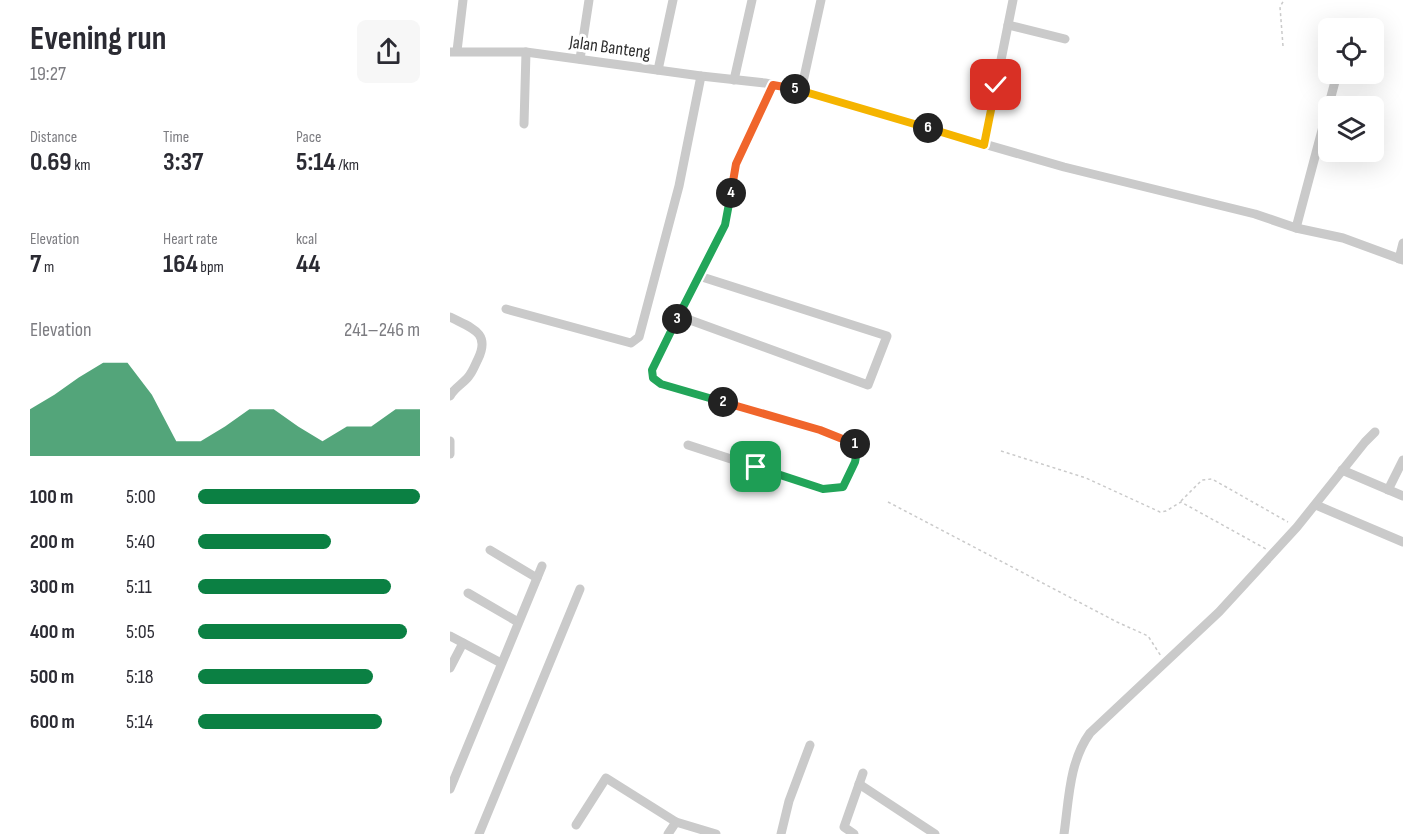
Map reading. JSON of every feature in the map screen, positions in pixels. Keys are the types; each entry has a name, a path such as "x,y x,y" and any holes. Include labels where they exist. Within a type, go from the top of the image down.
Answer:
{"street":[{"path":"454,51 463,0"},
{"path":"580,59 589,0"},
{"path":"658,70 673,0"},
{"path":"734,80 752,0"},
{"path":"801,91 821,0"},
{"path":"984,145 1013,0"},
{"path":"1008,25 1065,39"},
{"name":"Jalan Banteng","path":"454,51 526,52 769,84 801,91 1064,167 1255,214 1296,228 1343,238 1401,259"},
{"path":"524,124 526,52"},
{"path":"506,309 631,343 639,337 679,186 701,76"},
{"path":"688,445 823,489 843,487 858,453 858,446 820,430 661,384 653,378 652,370 725,225 736,164 769,84"},
{"path":"1296,228 1334,84"},
{"path":"1401,259 1403,243"},
{"path":"679,316 868,385 887,336 699,276"},
{"path":"450,317 477,332 482,340 483,349 471,375 454,389 450,396"},
{"path":"1064,834 1072,774 1082,744 1098,724 1220,612 1274,554 1375,432"},
{"path":"450,441 450,454"},
{"path":"1388,490 1403,460"},
{"path":"1342,470 1403,496"},
{"path":"1316,505 1403,542"},
{"path":"490,550 537,578"},
{"path":"450,789 452,777 542,566"},
{"path":"479,834 580,589"},
{"path":"468,593 518,622"},
{"path":"450,636 501,663"},
{"path":"450,668 463,643"},
{"path":"781,834 789,801 810,745"},
{"path":"854,834 842,831 863,773"},
{"path":"576,825 606,778 676,822 716,834"},
{"path":"859,784 935,834"},
{"path":"668,834 676,822"}],"path":[{"path":"1282,46 1280,7 1284,0"},
{"path":"1002,451 1086,478 1160,512 1181,502 1202,480 1212,479 1297,527"},
{"path":"888,502 1148,636 1165,661"},
{"path":"1181,502 1274,554"}],"route":[{"path":"756,467 823,489 843,487 855,462 858,446 820,430 661,384 653,378 652,370 725,225 736,164 773,85 845,102 984,145 996,85"}]}
